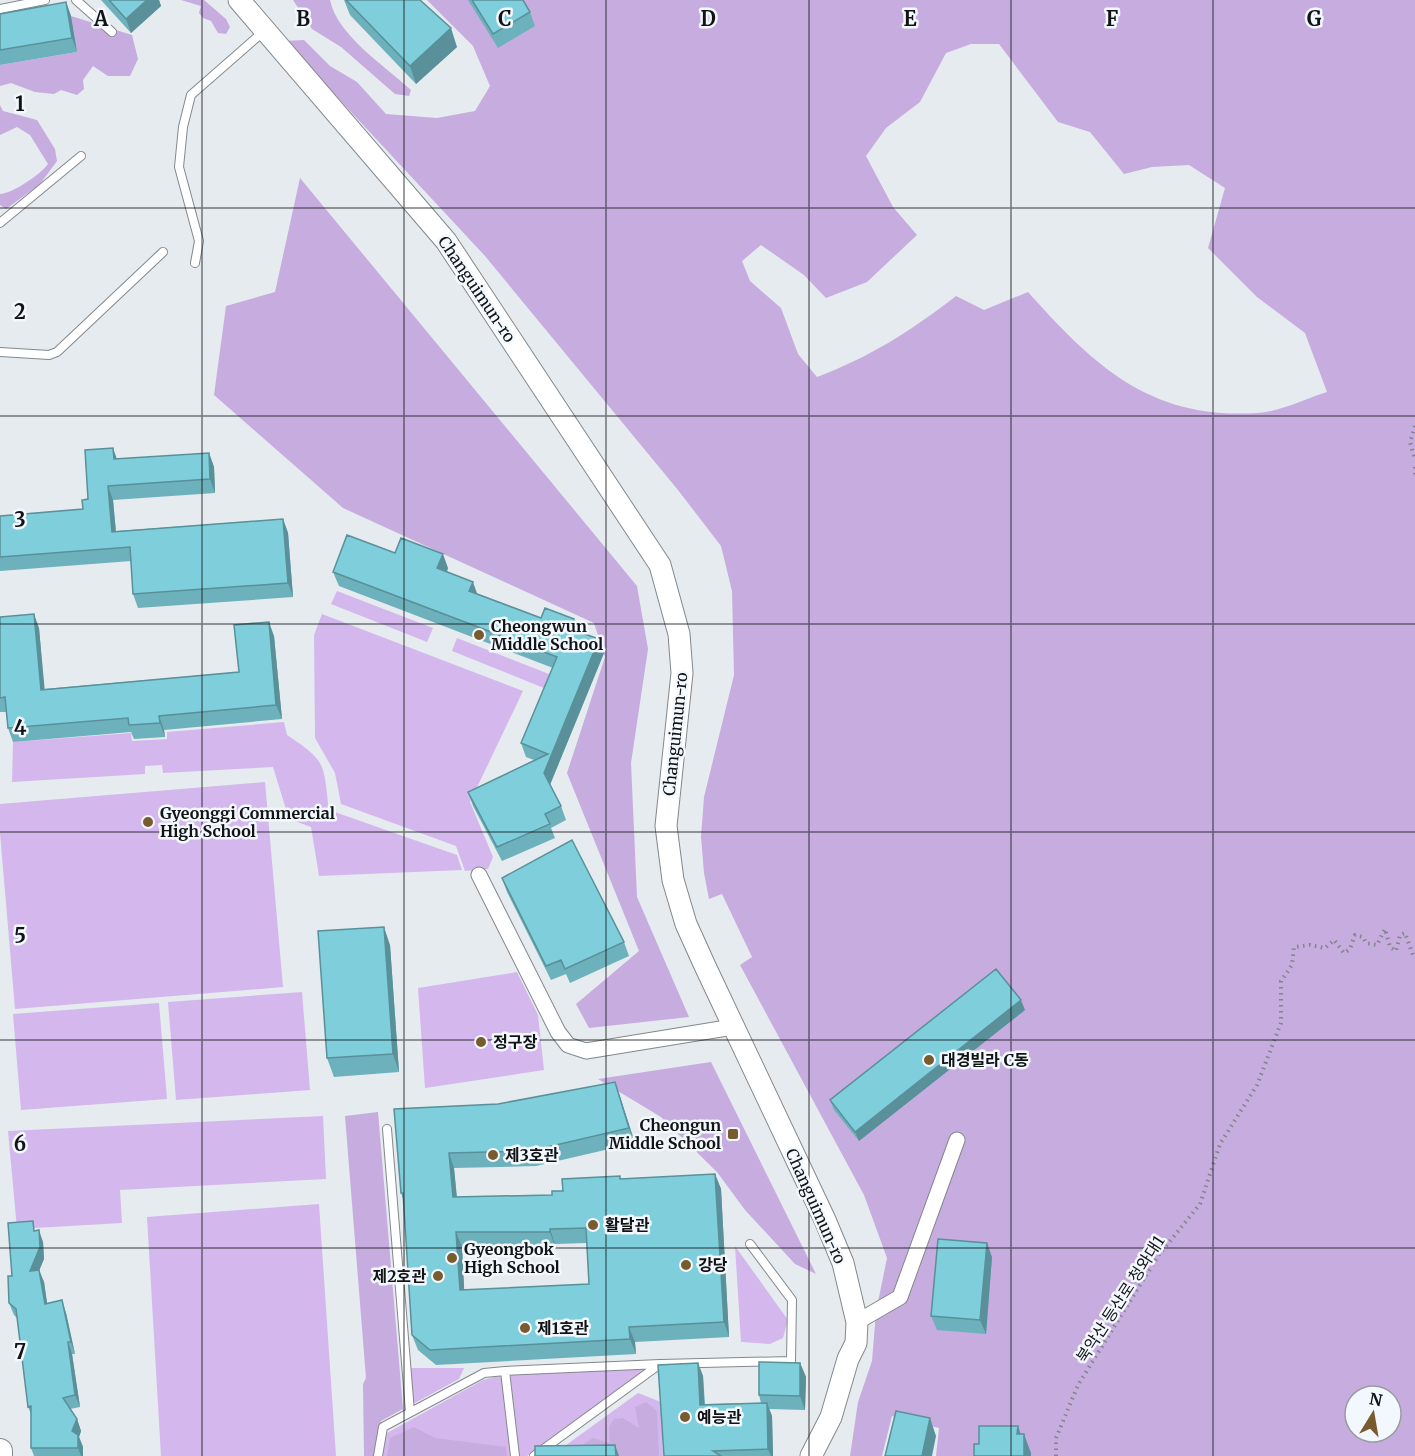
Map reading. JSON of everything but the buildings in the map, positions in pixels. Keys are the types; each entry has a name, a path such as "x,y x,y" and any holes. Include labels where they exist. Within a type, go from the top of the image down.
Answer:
{"main road":[{"path":"0,1451 0,1456"}],"street":[{"name":"Changuimun-ro","path":"239,0 446,241 660,565 679,634 682,673 666,826 673,880 686,924 843,1263 856,1322 856,1343 848,1359 834,1408 811,1456"},
{"path":"479,875 558,1032 568,1045 586,1051 733,1027"},
{"path":"856,1322 900,1297 957,1140"}],"lane":[{"path":"0,9 45,0"},
{"path":"76,0 112,32"},
{"path":"195,263 199,240 179,167 183,127 190,95 264,31"},
{"path":"0,223 81,156"},
{"path":"0,352 49,355 57,352 163,252"},
{"path":"387,1129 410,1412"},
{"path":"378,1456 383,1427 484,1373 660,1364 791,1361 792,1300 750,1244"},
{"path":"534,1456 660,1364"},
{"path":"505,1371 515,1456"}],"path":[{"path":"1415,426 1410,442 1415,459"},
{"path":"1415,467 1415,478"},
{"name":"북악산 등산로 청와대1","path":"1056,1456 1056,1438 1078,1385 1158,1256 1200,1204 1209,1170 1220,1144 1257,1085 1281,1023 1281,981 1292,965 1294,947 1310,945 1325,948 1334,940 1344,953 1350,949 1355,934 1363,938 1366,943 1377,945 1384,929 1390,947 1396,951 1400,935 1405,933 1413,955 1415,953"}],"shaded area":[{"path":"181,0 204,0 226,19 230,27 226,34 218,33 211,21 203,18 199,13 201,6"},
{"path":"293,0 330,0 334,13 352,38 411,90 409,96 395,94 341,47 312,29"},
{"path":"427,0 1415,0 1415,1456 936,1456 939,1428 892,1416 882,1456 850,1456 858,1402 872,1361 876,1312 887,1258 864,1195 740,965 752,957 722,894 709,899 701,837 704,797 734,675 732,591 721,546 678,490 485,256 285,41 304,40 330,66 357,82 386,114 437,118 475,111 490,86 473,46","holes":["971,44 999,44 1058,122 1090,132 1124,174 1152,167 1189,165 1225,188 1208,248 1257,297 1305,333 1327,392 1283,408 1257,413 1219,413 1186,407 1155,397 1128,383 1102,365 1052,319 1028,292 984,310 956,296 890,342 855,361 817,377 798,354 781,308 750,281 742,261 761,245 804,275 826,298 867,282 917,235 893,207 866,156 886,128 920,102 946,53"]},
{"path":"71,16 132,35 138,59 130,76 108,76 93,66 83,80 84,89 77,95 61,90 54,94 35,92 11,83 0,86 0,65 77,52"},
{"path":"0,105 3,111 37,120 55,149 57,161 40,184 6,209 0,205 0,194 12,191 26,183 48,164 30,135 17,127 0,135"},
{"path":"300,178 637,586 648,649 631,763 637,897 689,1017 589,1028 576,1004 639,951 567,773 605,657 594,623 343,508 214,395 226,306 275,292"},
{"path":"337,591 433,628 427,642 331,604"},
{"path":"322,614 523,691 470,802 493,857 488,869 465,871 456,846 341,804 335,773 315,738 314,635"},
{"path":"457,638 549,674 544,688 452,651"},
{"path":"284,722 287,735 317,758 321,765 329,810 457,855 462,870 319,876 311,827 289,819 273,767 163,773 162,765 145,766 145,774 12,782 13,742 131,733 132,741 167,739 167,732"},
{"path":"265,782 283,987 15,1009 0,833 0,804"},
{"name":"정구장","path":"517,972 538,1015 544,1070 425,1088 418,988"},
{"path":"302,992 310,1090 176,1100 168,1002"},
{"path":"159,1003 167,1099 21,1110 13,1014"},
{"path":"711,1062 816,1274 795,1264 745,1210 717,1172 661,1117 598,1079"},
{"path":"378,1112 403,1409 381,1421 374,1456 364,1456 363,1384 366,1378 345,1116"},
{"path":"323,1116 326,1179 120,1190 122,1223 17,1229 8,1131"},
{"path":"319,1204 336,1456 161,1456 147,1217"},
{"path":"735,1246 788,1320 783,1338 770,1344 741,1342"},
{"path":"410,1368 464,1368 459,1379 413,1404"},
{"path":"648,1369 527,1456 519,1456 510,1375"},
{"path":"502,1375 512,1456 382,1456 387,1433 483,1380"},
{"path":"638,1393 661,1402 663,1456 551,1456"},
{"path":"646,1402 657,1411 659,1456 565,1456 593,1438 610,1443 609,1427 614,1419 623,1418 639,1428 635,1407"},
{"path":"414,1427 435,1438 506,1447 507,1456 387,1456 390,1438"}],"place":[{"name":"Cheongwun Middle School","path":"479,635"},
{"name":"Gyeonggi Commercial High School","path":"148,822"},
{"name":"정구장","path":"481,1042"},
{"name":"대경빌라 C동","path":"929,1060"},
{"name":"Cheongun Middle School","path":"733,1134"},
{"name":"제3호관","path":"493,1155"},
{"name":"활달관","path":"593,1225"},
{"name":"Gyeongbok High School","path":"452,1258"},
{"name":"강당","path":"686,1265"},
{"name":"제2호관","path":"438,1276"},
{"name":"제1호관","path":"525,1328"},
{"name":"예능관","path":"685,1417"}]}
